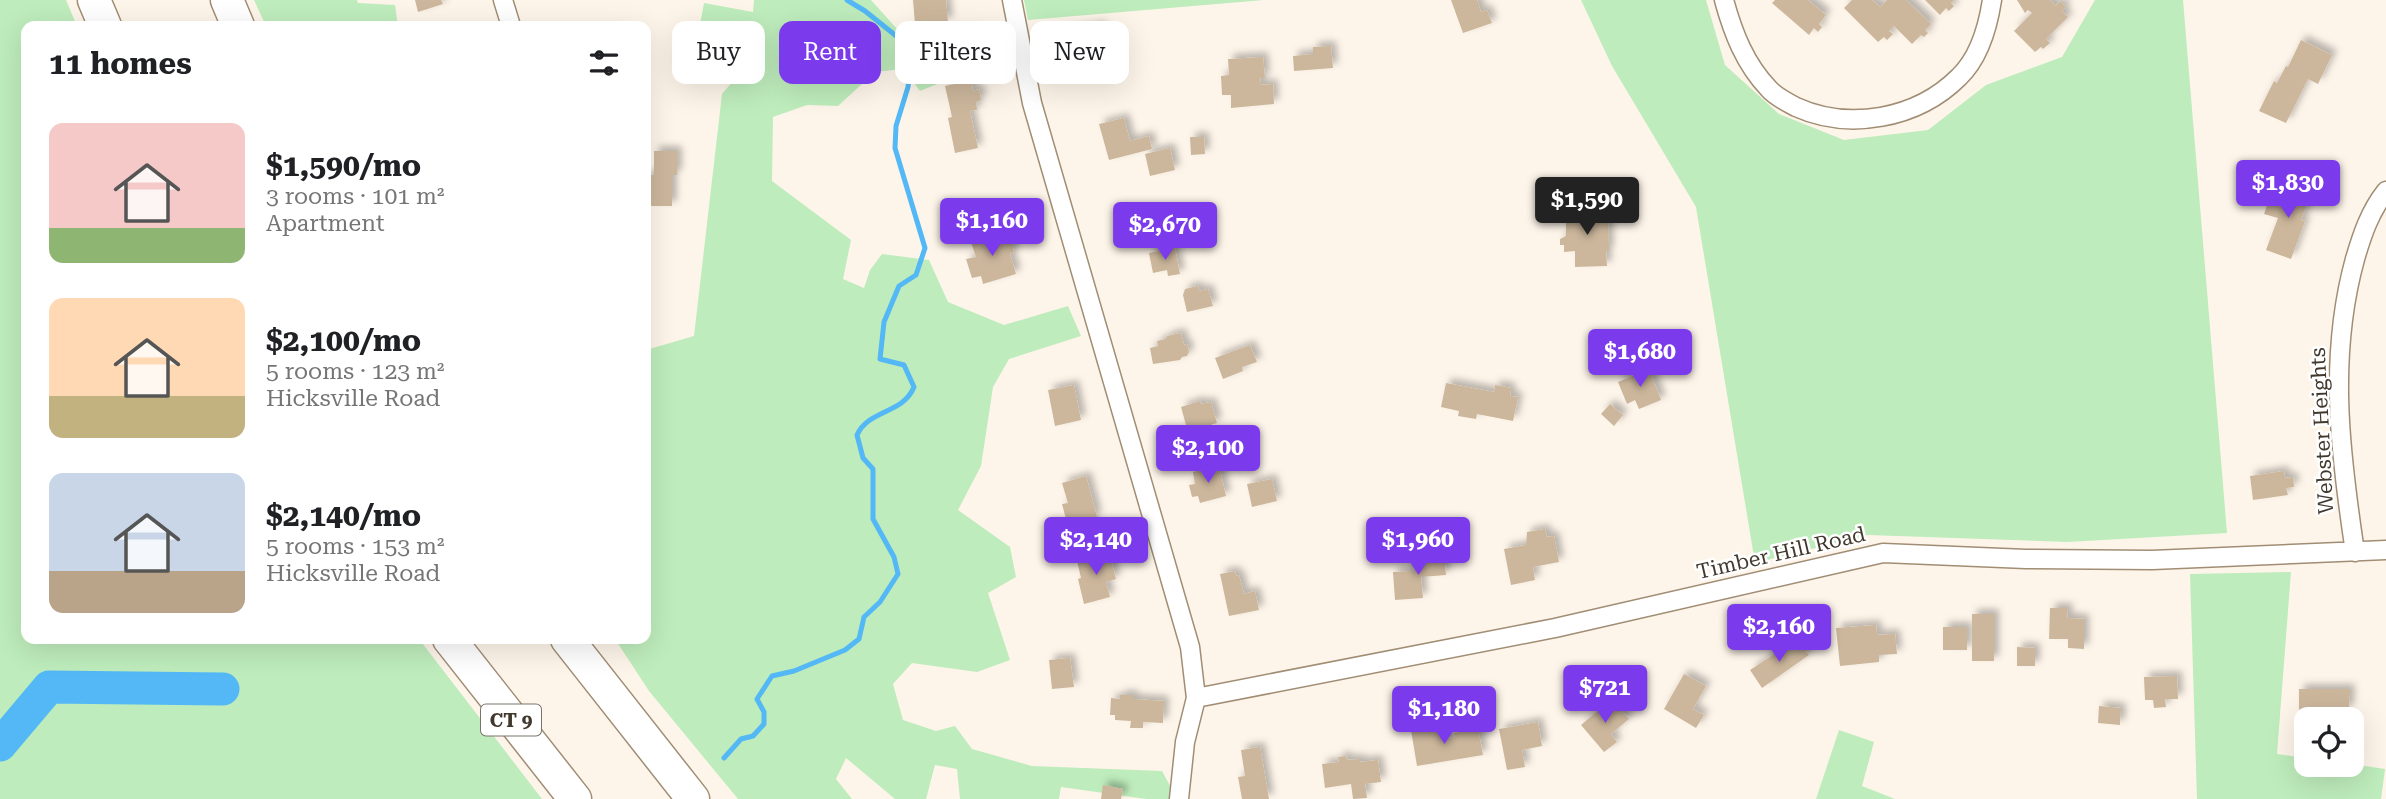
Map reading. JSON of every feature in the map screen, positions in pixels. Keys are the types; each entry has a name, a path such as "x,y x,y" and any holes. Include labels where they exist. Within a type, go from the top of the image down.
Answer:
{"highway":[{"path":"94,0 103,21"},
{"path":"227,0 235,21"},
{"name":"CT 9","path":"453,644 575,799"},
{"path":"571,644 693,799"}],"street":[{"path":"503,0 509,21"},
{"path":"1012,0 1032,103 1190,647 1196,698 1185,742 1179,799"},
{"path":"1724,0 1733,34 1749,63 1770,91 1814,115 1860,120 1908,110 1932,98 1960,77 1975,55 1989,22 1992,0"},
{"name":"Webster Heights","path":"2355,552 2344,482 2338,388 2340,331 2350,279 2362,237 2386,191"},
{"name":"Timber Hill Road","path":"1196,698 1555,628 1883,553 2026,559 2152,560 2386,550"}],"green space":[{"path":"0,0 66,0 75,21 21,21 21,644 423,644 542,799 0,799"},
{"path":"254,0 357,0 358,3 395,5 397,21 264,21"},
{"path":"754,0 871,0 895,27 895,70 881,71 881,21 779,21 779,84 862,84 838,106 807,105 773,117 772,181 851,240 843,279 864,288 870,270 882,254 929,260 948,302 1004,325 1068,306 1081,336 1009,359 993,387 981,466 958,510 1010,547 1016,577 988,593 1010,660 977,672 912,663 893,684 903,720 936,731 955,726 972,749 1032,766 1162,771 1174,793 1173,799 1146,799 1061,787 1059,799 960,799 957,769 935,765 926,799 895,799 846,758 836,779 852,799 738,799 649,691 618,644 651,644 651,349 694,336 722,94 731,84 765,84 765,21 701,21 704,3 753,12"},
{"path":"1024,0 1264,0 1028,20"},
{"path":"1581,0 1706,0 1725,65 1779,114 1844,140 1928,130 1986,85 2062,57 2095,0 2183,0 2227,533 2067,542 1868,535 1755,563 1696,207 1612,66"},
{"path":"915,84 937,84 920,91"},
{"path":"2291,572 2277,754 2294,756 2294,777 2364,777 2364,766 2385,769 2381,799 2197,799 2190,574"},
{"path":"1839,730 1874,742 1862,786 1895,799 1816,799"}],"building":[{"path":"415,0 441,0 443,4 418,12"},
{"path":"913,0 946,0 948,21 915,21"},
{"path":"1451,0 1477,0 1481,12 1487,10 1492,23 1463,33"},
{"path":"1775,0 1808,0 1826,15 1819,24 1822,27 1818,32 1814,28 1809,35 1772,3"},
{"path":"1852,0 1872,0 1880,7 1887,0 1906,0 1931,24 1925,30 1928,33 1924,37 1921,35 1912,44 1894,26 1889,31 1893,34 1887,40 1884,37 1878,42 1844,8"},
{"path":"1925,0 1954,0 1951,3 1954,6 1949,11 1946,8 1940,15"},
{"path":"2017,0 2050,0 2056,6 2060,1 2066,7 2062,11 2068,17 2046,39 2050,43 2043,49 2041,47 2035,52 2014,31 2032,13 2028,10 2025,13"},
{"path":"2301,40 2332,55 2318,84 2308,79 2286,123 2259,111 2274,81 2277,83 2286,66 2288,67"},
{"path":"1331,46 1333,68 1294,71 1293,56 1313,54 1313,47"},
{"path":"1263,57 1265,78 1260,78 1261,85 1273,84 1274,104 1231,108 1231,95 1222,95 1221,76 1229,75 1228,59"},
{"path":"972,84 973,91 979,89 981,100 976,102 977,110 970,111 978,148 955,153 948,118 952,117 945,86"},
{"path":"1124,118 1130,141 1149,136 1152,149 1109,160 1099,124"},
{"path":"1190,137 1204,137 1205,154 1191,155"},
{"path":"1170,148 1175,170 1150,176 1145,154"},
{"path":"654,151 677,151 677,175 672,175 672,206 651,206 651,175 654,175"},
{"path":"2290,182 2312,190 2301,220 2305,221 2291,259 2266,250 2278,218 2264,214 2269,200 2277,203 2278,197 2284,199"},
{"path":"1608,209 1607,266 1575,267 1575,251 1564,252 1564,245 1560,245 1560,239 1566,236 1566,210"},
{"path":"1008,231 1014,252 1010,254 1016,274 983,284 981,276 972,278 966,259 976,257 971,242"},
{"path":"1175,248 1180,274 1168,276 1167,270 1153,273 1149,253"},
{"path":"1198,286 1199,291 1208,289 1213,306 1187,312 1183,295 1185,289"},
{"path":"1181,333 1184,345 1187,344 1187,356 1180,360 1153,364 1150,348 1158,346 1157,341 1166,339 1167,336"},
{"path":"1250,345 1257,362 1242,367 1243,371 1223,379 1215,358"},
{"path":"1649,369 1661,400 1639,409 1635,400 1627,404 1618,382"},
{"path":"1446,383 1494,392 1495,385 1511,388 1510,396 1518,397 1513,421 1477,414 1476,419 1458,416 1459,411 1441,407"},
{"path":"1074,385 1081,420 1055,426 1048,390"},
{"path":"1200,401 1201,404 1211,402 1217,423 1185,433 1183,425 1186,425 1181,407"},
{"path":"1610,404 1623,415 1614,426 1601,414"},
{"path":"1219,466 1226,496 1200,503 1198,496 1192,497 1189,485 1195,484 1193,472"},
{"path":"2284,471 2285,478 2293,477 2294,487 2286,488 2288,495 2253,500 2250,476"},
{"path":"1086,476 1097,517 1091,518 1095,532 1071,538 1062,504 1068,503 1062,483"},
{"path":"1272,479 1277,501 1252,507 1247,484"},
{"path":"1545,529 1547,537 1554,536 1559,562 1533,567 1535,580 1511,585 1504,549 1526,545 1527,532"},
{"path":"1109,552 1116,579 1106,582 1110,597 1084,604 1077,561"},
{"path":"1444,554 1446,575 1421,577 1423,598 1395,600 1393,572 1414,571 1413,560"},
{"path":"1235,571 1236,576 1239,575 1244,594 1255,591 1259,610 1229,616 1220,574"},
{"path":"2050,608 2068,608 2067,618 2084,619 2084,649 2068,648 2068,639 2049,639"},
{"path":"1972,614 1994,614 1994,661 1972,661"},
{"path":"1876,625 1877,635 1895,634 1897,654 1879,655 1879,662 1840,666 1836,628"},
{"path":"1943,627 1967,627 1967,650 1943,650"},
{"path":"1796,640 1809,655 1762,688 1750,670"},
{"path":"2017,647 2035,648 2035,666 2017,666"},
{"path":"1070,658 1074,687 1052,689 1049,660"},
{"path":"1684,674 1706,686 1693,709 1704,715 1696,728 1664,709"},
{"path":"2177,676 2178,699 2165,699 2166,707 2154,708 2153,700 2145,700 2144,677"},
{"path":"2299,689 2350,689 2349,707 2299,707"},
{"path":"1120,695 1133,695 1133,699 1164,701 1163,723 1143,722 1143,728 1130,728 1131,721 1115,720 1115,715 1110,715 1111,698 1120,699"},
{"path":"1612,699 1629,719 1611,734 1617,742 1604,752 1581,725"},
{"path":"2099,706 2121,708 2120,725 2098,723"},
{"path":"1538,722 1542,746 1522,750 1525,767 1507,770 1499,729"},
{"path":"1440,725 1443,739 1455,737 1454,733 1478,729 1483,755 1417,766 1411,730"},
{"path":"1260,747 1269,799 1242,799 1238,777 1245,776 1241,750"},
{"path":"1346,756 1347,760 1360,759 1360,762 1378,760 1381,782 1365,784 1367,798 1353,799 1351,784 1325,788 1322,764 1339,762 1338,757"},
{"path":"1103,785 1123,789 1121,799 1101,799"}],"waterway":[{"path":"724,758 741,739 753,736 764,724 764,712 757,699 772,676 794,671 845,650 859,639 864,617 880,602 898,574 894,557 873,519 873,469 863,458 857,435 869,420 902,402 914,387 904,365 880,359 884,322 899,286 916,275 925,248 895,148 896,126 908,87 911,60 900,39 847,0"},
{"path":"0,745 49,687 223,689"}]}
